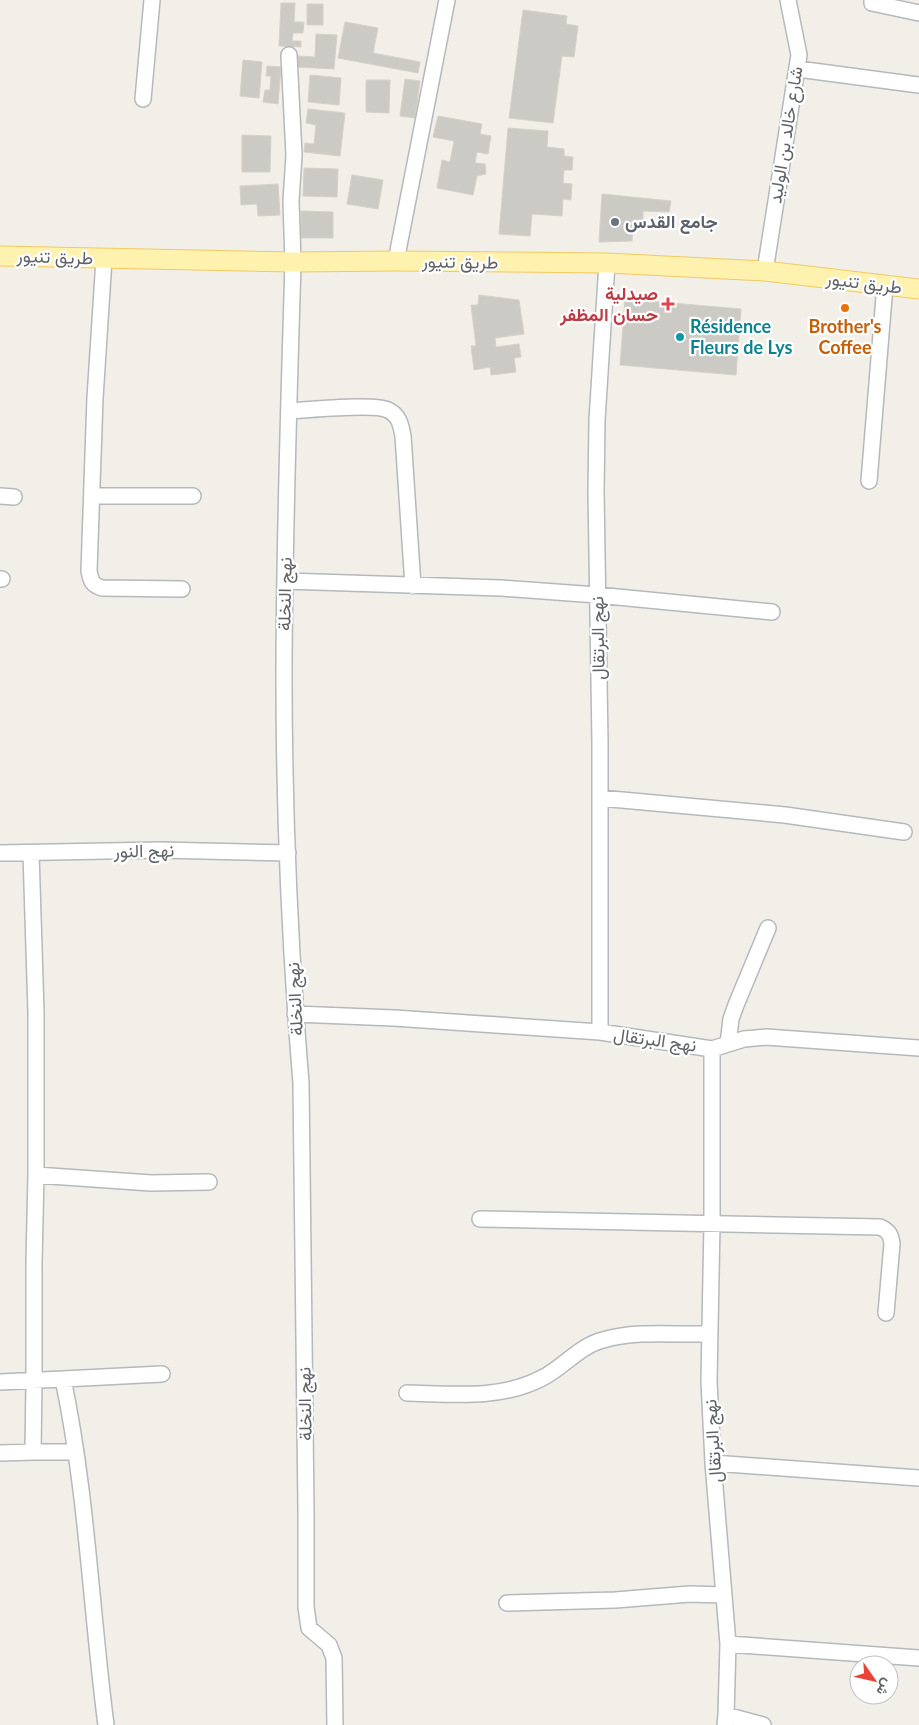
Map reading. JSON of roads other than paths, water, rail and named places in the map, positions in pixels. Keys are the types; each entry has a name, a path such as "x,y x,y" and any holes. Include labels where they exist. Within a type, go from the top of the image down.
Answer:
{"main road":[{"name":"طريق تنيور","path":"0,256 293,262 607,263 765,271 919,289"}],"street":[{"path":"143,99 152,0"},
{"path":"396,261 447,0"},
{"name":"شارع خالد بن الوليد","path":"765,271 798,69 799,55 788,0"},
{"path":"872,0 872,3 919,13"},
{"name":"نهج النخلة","path":"289,55 294,155 291,201 293,262 284,679 288,853 295,1014 301,1083 306,1607 309,1628 329,1645 334,1658 335,1725"},
{"path":"798,69 919,85"},
{"path":"104,259 95,398 89,571 91,582 102,588 182,589"},
{"name":"نهج البرتقال","path":"607,263 597,420 596,491 600,798 600,1032 712,1049 712,1223 709,1381 713,1463 728,1644 726,1720"},
{"path":"869,480 885,285"},
{"path":"289,411 371,407 387,409 396,415 401,424 403,436 413,586"},
{"path":"92,496 193,496"},
{"path":"286,581 501,588 772,612"},
{"path":"600,798 785,815 904,832"},
{"name":"نهج النور","path":"0,853 160,850 288,853"},
{"path":"30,853 36,1012 33,1452"},
{"path":"728,1044 731,1019 768,928"},
{"path":"295,1014 394,1018 600,1032"},
{"path":"712,1049 744,1039 766,1037 919,1048"},
{"path":"36,1176 151,1182 209,1182"},
{"path":"480,1219 880,1227 887,1230 891,1235 892,1244 886,1313"},
{"path":"407,1394 487,1395 508,1392 544,1378 583,1348 602,1340 627,1335 710,1334"},
{"path":"0,1382 162,1374"},
{"path":"63,1380 76,1452 106,1725"},
{"path":"0,1453 76,1452"},
{"path":"713,1463 919,1478"},
{"path":"507,1603 724,1594"},
{"path":"728,1644 919,1658"},
{"path":"726,1720 763,1725"}],"place":[{"name":"جامع القدس","path":"615,222"},
{"name":"صيدلية حسان المظفر","path":"668,304"},
{"name":"Brother's Coffee","path":"845,308"},
{"name":"Résidence Fleurs de Lys","path":"680,337"}]}
